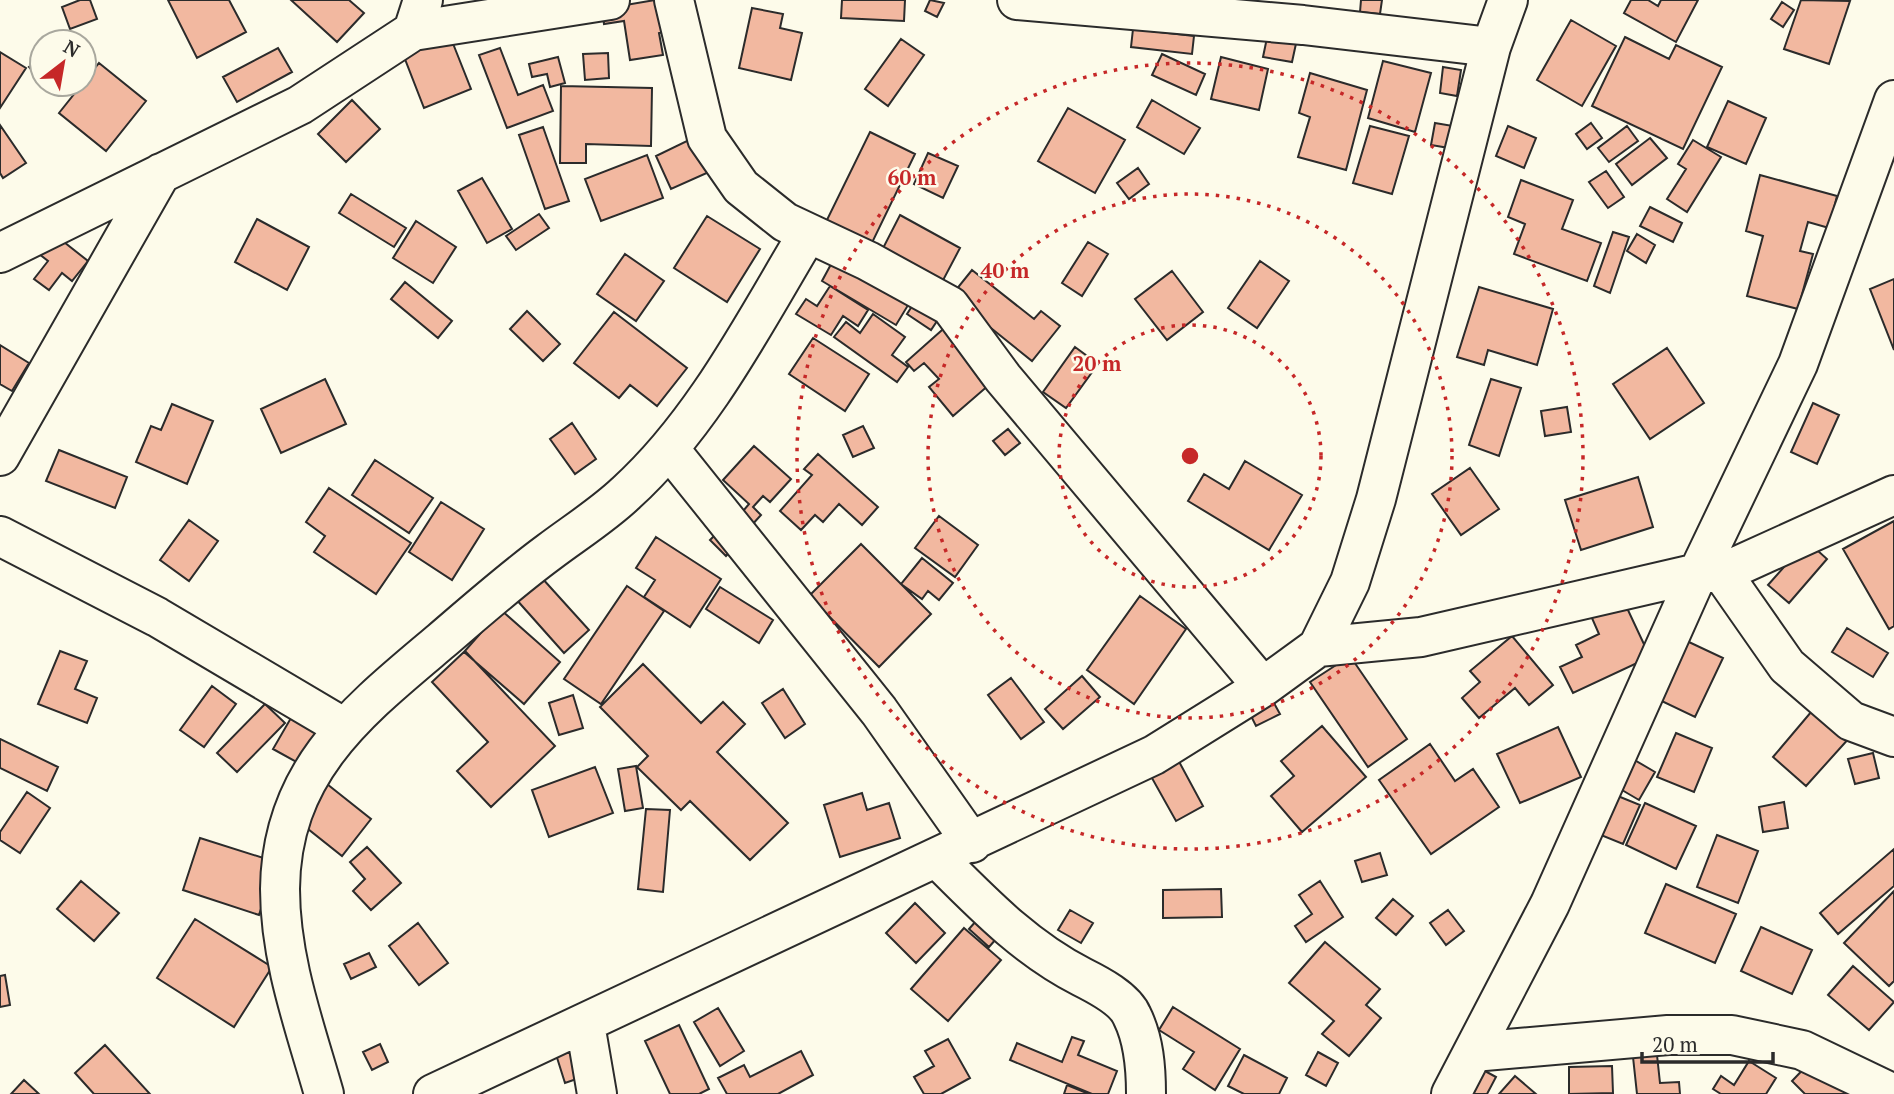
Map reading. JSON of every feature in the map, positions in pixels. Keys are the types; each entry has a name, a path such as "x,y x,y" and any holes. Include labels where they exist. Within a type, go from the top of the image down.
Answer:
{"street":[{"path":"0,253 300,105 418,16 610,0"},
{"path":"674,0 707,138 741,187 785,222 868,261 950,306 1012,388 1263,687"},
{"path":"1017,0 1303,25 1491,47"},
{"path":"433,1094 938,859 1154,755 1263,687 1318,647 1350,582 1376,499 1491,47 1508,0"},
{"path":"1451,1094 1550,904 1710,573 1798,364 1894,100"},
{"path":"0,456 161,173"},
{"path":"324,1094 287,965 280,888 290,822 308,777 343,727 528,567 624,495 670,450 727,368 808,233"},
{"path":"670,450 879,711 972,843"},
{"path":"1318,647 1421,636 1710,573 1894,495"},
{"path":"0,536 157,617 343,727"},
{"path":"1710,573 1787,666 1851,721 1894,737"},
{"path":"938,859 1002,923 1049,960 1099,985 1132,1013 1146,1063 1146,1094"},
{"path":"586,1024 597,1094"},
{"path":"1473,1052 1668,1035 1732,1035 1802,1050 1894,1094"}],"building":[{"path":"80,0 90,0 97,19 70,28 62,7"},
{"path":"168,0 229,0 246,32 197,58"},
{"path":"291,0 349,0 364,13 337,42"},
{"path":"669,0 675,31 659,33 663,55 630,60 624,21 604,24 602,9"},
{"path":"842,0 905,0 904,21 841,18"},
{"path":"930,0 944,3 937,17 925,11"},
{"path":"1361,0 1382,0 1380,14 1360,12"},
{"path":"1631,0 1648,0 1658,6 1661,0 1698,0 1676,42 1624,13"},
{"path":"1801,0 1850,1 1829,64 1784,49"},
{"path":"1782,2 1794,10 1783,27 1771,19"},
{"path":"752,8 783,14 780,28 802,33 791,80 739,68"},
{"path":"1571,20 1616,46 1582,106 1537,80"},
{"path":"1133,29 1194,36 1192,54 1131,47"},
{"path":"1268,33 1297,39 1292,62 1263,57"},
{"path":"450,36 471,89 424,108 403,54"},
{"path":"1625,37 1669,59 1676,45 1722,67 1683,149 1592,106"},
{"path":"901,39 924,55 888,106 865,89"},
{"path":"278,48 292,72 237,102 223,77"},
{"path":"500,48 518,95 543,85 553,111 507,128 479,55"},
{"path":"0,52 26,68 0,108"},
{"path":"608,53 609,78 585,80 583,54"},
{"path":"1162,54 1205,74 1196,95 1152,75"},
{"path":"558,57 565,83 550,87 547,74 532,77 529,64"},
{"path":"1221,57 1268,69 1259,110 1211,99"},
{"path":"1383,61 1431,73 1415,132 1368,118"},
{"path":"98,64 146,101 106,151 59,113 71,98 98,98"},
{"path":"1443,67 1461,70 1457,96 1440,93"},
{"path":"1310,73 1367,90 1346,170 1298,157 1310,117 1299,113"},
{"path":"561,86 652,88 651,146 586,144 586,163 560,163"},
{"path":"352,100 380,129 346,162 318,134"},
{"path":"1152,100 1200,128 1184,154 1137,127"},
{"path":"1728,101 1766,118 1746,164 1707,147"},
{"path":"1068,108 1125,140 1095,193 1038,161"},
{"path":"1435,123 1453,126 1449,148 1431,145"},
{"path":"1591,123 1602,138 1587,149 1576,134"},
{"path":"0,125 26,163 3,178 0,173"},
{"path":"1370,126 1409,136 1392,194 1353,183"},
{"path":"1508,126 1536,138 1524,168 1496,156"},
{"path":"1627,126 1638,141 1609,162 1598,148"},
{"path":"543,127 569,201 545,209 519,135"},
{"path":"870,132 915,154 868,251 823,228"},
{"path":"693,138 709,172 671,189 656,156"},
{"path":"1650,138 1667,158 1632,185 1616,164"},
{"path":"1693,140 1721,157 1687,212 1667,199 1686,169 1678,164"},
{"path":"928,153 958,166 943,198 914,184"},
{"path":"647,155 663,198 601,221 585,179"},
{"path":"1138,168 1149,184 1129,199 1117,183"},
{"path":"1606,171 1624,197 1608,208 1589,182"},
{"path":"1760,175 1837,196 1829,228 1808,222 1800,251 1813,254 1798,309 1747,296 1763,236 1746,231"},
{"path":"482,178 512,229 487,243 458,191"},
{"path":"1521,180 1573,200 1562,229 1601,243 1587,281 1514,254 1525,224 1508,217"},
{"path":"351,194 406,228 394,247 339,213"},
{"path":"1650,207 1682,223 1673,242 1640,226"},
{"path":"539,214 549,228 516,250 506,236"},
{"path":"900,215 960,248 940,286 880,254"},
{"path":"707,216 760,249 727,302 674,268"},
{"path":"257,219 309,247 287,290 235,262"},
{"path":"416,221 456,247 433,283 393,258"},
{"path":"50,231 88,261 72,281 62,273 49,290 34,279 48,261 34,250"},
{"path":"1613,232 1629,237 1610,293 1594,286"},
{"path":"1637,234 1655,245 1646,263 1627,251"},
{"path":"1088,242 1108,254 1082,296 1062,283"},
{"path":"625,254 664,281 636,321 597,294"},
{"path":"836,255 913,297 896,325 822,281"},
{"path":"1260,261 1289,281 1257,328 1228,308"},
{"path":"972,270 1034,319 1041,311 1060,326 1032,361 951,296"},
{"path":"1172,271 1203,312 1167,340 1135,299"},
{"path":"1894,279 1894,350 1870,289"},
{"path":"405,282 452,321 438,338 391,299"},
{"path":"830,286 868,310 858,326 843,316 831,335 796,314 806,299 817,306"},
{"path":"1479,287 1553,309 1537,365 1488,350 1484,365 1457,357"},
{"path":"916,300 941,315 931,330 907,314"},
{"path":"527,311 560,344 543,361 510,329"},
{"path":"614,312 687,368 657,406 630,385 619,398 574,363"},
{"path":"873,314 905,337 892,355 908,367 897,382 834,337 846,322 860,333"},
{"path":"950,323 997,378 953,416 929,387 939,379 924,363 914,371 906,362"},
{"path":"813,338 869,374 845,411 789,374"},
{"path":"0,345 29,363 12,391 0,384"},
{"path":"1075,347 1098,364 1066,408 1043,392"},
{"path":"1667,348 1704,403 1650,439 1613,384"},
{"path":"325,379 346,424 281,453 261,409"},
{"path":"1491,379 1521,388 1499,456 1469,445"},
{"path":"1813,403 1839,415 1817,464 1791,452"},
{"path":"172,404 213,421 187,484 136,462 151,426 161,430"},
{"path":"1567,407 1571,432 1545,436 1541,411"},
{"path":"572,423 596,459 575,474 550,439"},
{"path":"863,426 874,448 853,457 843,435"},
{"path":"1008,429 1020,443 1005,455 993,441"},
{"path":"754,446 791,479 770,502 763,496 753,507 761,515 750,527 738,517 749,504 723,480"},
{"path":"59,450 127,477 115,508 46,481"},
{"path":"818,454 878,507 862,525 839,504 823,522 815,515 801,530 780,511 812,475 804,469"},
{"path":"375,460 433,498 409,533 352,495"},
{"path":"1245,461 1302,495 1269,550 1188,501 1204,474 1229,489"},
{"path":"1470,468 1499,509 1461,535 1432,494"},
{"path":"1638,477 1653,527 1581,550 1565,500"},
{"path":"329,488 411,543 376,594 314,552 325,536 306,522"},
{"path":"441,502 484,529 452,580 409,552"},
{"path":"939,516 978,545 955,577 915,548"},
{"path":"189,520 218,541 189,581 160,560"},
{"path":"1894,521 1894,626 1889,629 1843,549"},
{"path":"723,527 739,543 726,556 710,540"},
{"path":"656,537 721,579 690,627 644,597 655,580 636,568"},
{"path":"1807,541 1827,559 1789,603 1768,585"},
{"path":"861,544 931,614 879,667 809,596"},
{"path":"922,558 953,583 939,600 928,591 922,599 901,584"},
{"path":"532,567 589,630 564,653 507,589"},
{"path":"627,586 664,611 601,704 564,679"},
{"path":"720,587 773,620 759,643 706,609"},
{"path":"1620,593 1650,657 1573,693 1560,667 1582,657 1576,645 1599,634 1588,609"},
{"path":"1140,596 1186,629 1134,704 1087,670"},
{"path":"501,610 560,662 524,704 464,652"},
{"path":"1847,628 1888,653 1873,677 1832,652"},
{"path":"1674,635 1723,658 1695,717 1647,694"},
{"path":"1512,636 1553,685 1529,705 1515,688 1479,718 1462,698 1480,682 1470,671"},
{"path":"60,651 87,661 75,689 97,698 87,723 38,704"},
{"path":"465,651 555,746 491,807 457,771 488,742 432,682"},
{"path":"1350,656 1407,739 1368,767 1310,682"},
{"path":"643,664 701,723 723,702 745,724 717,752 788,823 750,860 690,801 681,810 637,767 648,756 600,707"},
{"path":"1082,676 1100,697 1063,729 1045,709"},
{"path":"1011,678 1044,722 1021,739 988,695"},
{"path":"212,686 236,704 204,747 180,730"},
{"path":"783,689 805,724 785,738 762,703"},
{"path":"1269,694 1280,714 1256,726 1246,706"},
{"path":"573,695 583,728 559,735 549,703"},
{"path":"265,704 285,723 237,772 217,753"},
{"path":"1817,705 1851,736 1806,786 1773,757"},
{"path":"295,711 323,727 302,765 273,749"},
{"path":"1322,726 1366,777 1302,832 1271,796 1294,776 1281,761"},
{"path":"1558,727 1581,777 1520,803 1497,754"},
{"path":"1676,733 1712,748 1694,792 1657,777"},
{"path":"0,739 58,767 47,791 0,768"},
{"path":"1430,744 1455,781 1473,769 1499,807 1431,854 1379,780"},
{"path":"1873,753 1879,778 1855,784 1848,759"},
{"path":"1626,755 1655,772 1639,800 1610,783"},
{"path":"1176,756 1203,806 1176,821 1148,771"},
{"path":"636,766 643,808 625,811 618,769"},
{"path":"595,767 613,813 549,837 532,790"},
{"path":"327,784 371,819 342,856 298,821"},
{"path":"27,792 50,808 20,853 0,840 0,832"},
{"path":"1608,792 1640,805 1623,844 1591,831"},
{"path":"862,793 867,810 889,803 900,838 840,857 824,805"},
{"path":"1784,802 1788,828 1763,832 1759,807"},
{"path":"1645,803 1696,826 1676,869 1626,845"},
{"path":"646,809 670,810 663,892 638,889"},
{"path":"1717,835 1758,851 1738,903 1697,887"},
{"path":"200,838 276,862 259,915 183,890"},
{"path":"367,847 401,883 371,910 353,891 365,879 350,862"},
{"path":"1894,849 1894,886 1838,934 1820,913"},
{"path":"1380,853 1387,875 1362,882 1355,861"},
{"path":"81,881 119,913 94,941 57,909"},
{"path":"1320,881 1343,917 1306,942 1295,926 1312,914 1299,895"},
{"path":"1666,884 1736,914 1715,963 1645,933"},
{"path":"1221,889 1222,917 1163,918 1163,890"},
{"path":"1894,891 1894,981 1889,986 1844,943"},
{"path":"1393,899 1413,916 1396,935 1376,918"},
{"path":"915,903 945,933 916,963 886,933"},
{"path":"1070,910 1093,923 1081,943 1058,930"},
{"path":"1448,910 1464,931 1446,945 1430,923"},
{"path":"984,912 1004,930 989,947 969,929"},
{"path":"195,919 272,967 234,1027 157,978"},
{"path":"418,923 448,963 419,985 389,946"},
{"path":"1761,927 1812,950 1792,994 1741,971"},
{"path":"964,928 1001,960 948,1021 911,989"},
{"path":"1325,942 1380,989 1366,1005 1381,1018 1349,1056 1322,1034 1334,1021 1289,983"},
{"path":"369,953 376,967 351,979 344,964"},
{"path":"1853,966 1894,1002 1869,1030 1828,995"},
{"path":"5,975 10,1005 0,1007 0,976"},
{"path":"1173,1007 1240,1049 1215,1090 1183,1069 1194,1052 1159,1030"},
{"path":"718,1008 744,1051 720,1066 694,1022"},
{"path":"679,1025 709,1089 699,1094 670,1094 645,1041"},
{"path":"1072,1037 1084,1041 1078,1055 1117,1071 1108,1094 1092,1094 1010,1060 1017,1043 1062,1062"},
{"path":"577,1038 588,1075 565,1083 553,1045"},
{"path":"948,1039 970,1078 941,1094 924,1094 914,1077 934,1066 925,1051"},
{"path":"380,1044 388,1062 372,1070 363,1052"},
{"path":"105,1045 150,1094 94,1094 75,1073"},
{"path":"801,1051 813,1075 778,1094 727,1094 718,1078 744,1065 750,1077"},
{"path":"1318,1052 1338,1063 1326,1086 1306,1075"},
{"path":"1244,1055 1287,1078 1279,1094 1244,1094 1228,1086"},
{"path":"1657,1055 1660,1083 1679,1082 1680,1094 1637,1094 1633,1057"},
{"path":"1815,1057 1854,1094 1805,1094 1792,1081"},
{"path":"1749,1061 1776,1078 1766,1094 1721,1094 1713,1089 1721,1076 1734,1085"},
{"path":"1474,1065 1496,1077 1487,1094 1459,1094"},
{"path":"1612,1066 1613,1093 1569,1094 1569,1067"},
{"path":"1515,1076 1536,1094 1499,1094"},
{"path":"24,1080 39,1094 11,1094"},
{"path":"1067,1085 1089,1094 1064,1094"}]}
